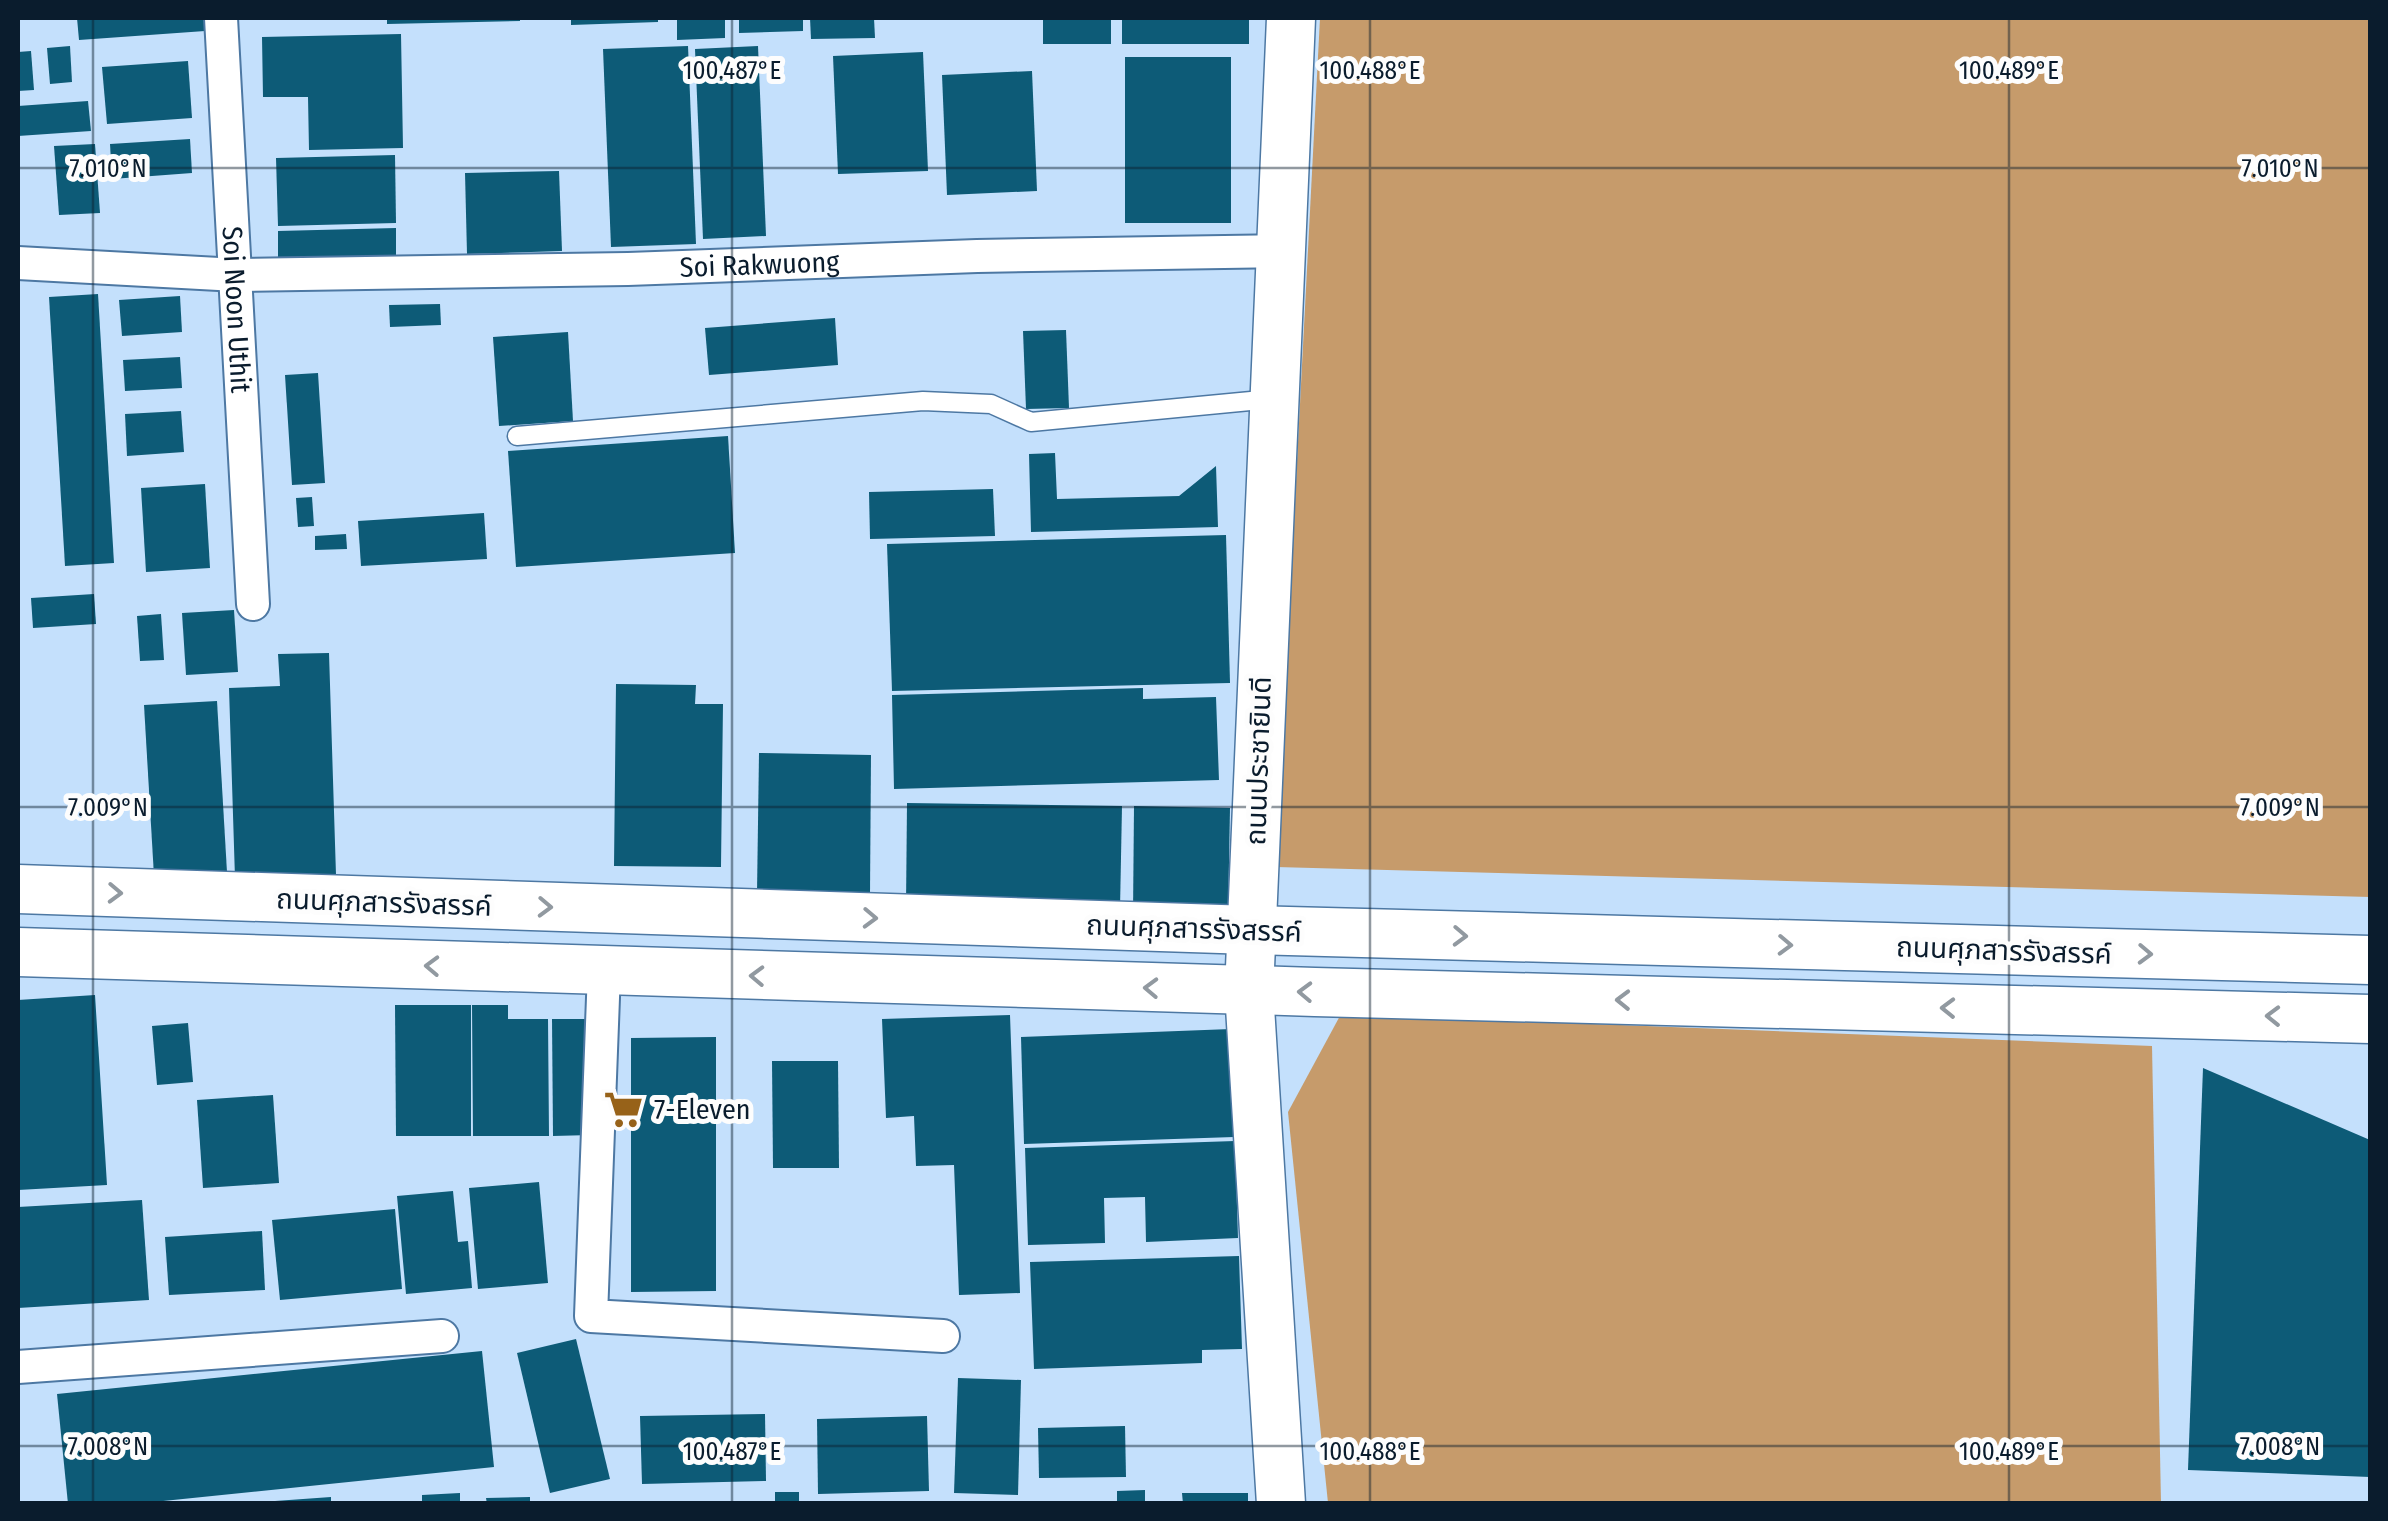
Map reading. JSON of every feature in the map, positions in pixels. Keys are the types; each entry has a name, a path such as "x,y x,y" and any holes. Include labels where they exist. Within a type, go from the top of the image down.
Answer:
{"street":[{"name":"Soi Noon Uthit","path":"221,18 253,604"},
{"name":"ถนนประชายินดี","path":"1281,1504 1249,990 1291,18"},
{"name":"Soi Rakwuong","path":"18,263 237,276 608,270 977,256 1281,250"},
{"name":"ถนนศุภสารรังสรรค์","path":"18,889 1251,930 2370,960"},
{"path":"18,952 2370,1019"},
{"path":"604,971 590,1316 943,1336"},
{"path":"18,1368 442,1336"}],"lane":[{"path":"516,436 922,401 991,404 1031,422 1272,399"}],"shaded area":[{"path":"1320,18 2370,18 2370,897 1276,867"},
{"path":"1341,1014 2152,1046 2161,1503 1328,1503 1288,1112"}],"building":[{"path":"77,18 204,18 205,31 79,40"},
{"path":"387,18 520,18 520,21 387,24"},
{"path":"571,18 658,18 658,22 571,25"},
{"path":"677,18 725,18 725,38 677,40"},
{"path":"739,18 803,18 803,31 739,33"},
{"path":"810,18 874,18 875,38 811,39"},
{"path":"1043,18 1111,18 1111,44 1043,44"},
{"path":"1122,18 1249,18 1249,44 1122,44"},
{"path":"401,34 403,148 309,150 308,97 263,97 262,37"},
{"path":"70,46 72,82 50,84 47,48"},
{"path":"688,46 696,244 611,247 603,49"},
{"path":"758,46 766,236 703,239 695,49"},
{"path":"31,51 34,90 18,91 18,52"},
{"path":"923,52 928,171 838,174 833,56"},
{"path":"1125,57 1231,57 1231,223 1125,223"},
{"path":"188,61 192,118 107,124 102,67"},
{"path":"1032,71 1037,191 947,195 942,75"},
{"path":"88,101 91,131 18,136 18,106"},
{"path":"190,139 192,173 112,179 110,144"},
{"path":"95,144 100,213 59,215 54,146"},
{"path":"395,155 396,223 278,226 276,158"},
{"path":"559,171 562,251 467,254 465,173"},
{"path":"396,228 396,262 278,265 278,231"},
{"path":"98,294 114,563 65,566 49,297"},
{"path":"180,296 182,332 122,336 119,300"},
{"path":"440,304 441,325 390,327 389,305"},
{"path":"835,318 838,365 709,375 705,328"},
{"path":"1066,330 1069,408 1026,409 1023,331"},
{"path":"568,332 573,421 499,426 493,337"},
{"path":"180,357 182,388 125,391 123,360"},
{"path":"318,373 325,483 292,485 285,375"},
{"path":"181,411 184,452 127,456 125,414"},
{"path":"728,436 735,553 516,567 508,451"},
{"path":"1055,453 1057,499 1179,496 1216,466 1218,527 1031,532 1029,454"},
{"path":"205,484 210,568 146,572 141,488"},
{"path":"993,489 995,536 870,539 869,492"},
{"path":"312,497 314,526 298,527 296,498"},
{"path":"484,513 487,559 361,566 358,521"},
{"path":"346,534 347,549 315,550 315,536"},
{"path":"1226,535 1230,683 892,691 887,544"},
{"path":"94,594 96,624 33,628 31,598"},
{"path":"234,610 238,672 186,675 182,613"},
{"path":"161,614 164,660 140,661 137,616"},
{"path":"329,653 336,875 235,878 229,688 280,686 278,654"},
{"path":"616,684 696,685 695,704 723,704 721,867 614,866"},
{"path":"1143,688 1143,699 1216,697 1219,780 894,789 892,695"},
{"path":"217,701 227,872 154,876 144,705"},
{"path":"759,753 871,755 870,894 757,893"},
{"path":"907,803 1122,806 1120,909 906,906"},
{"path":"1134,806 1230,808 1228,916 1133,914"},
{"path":"95,995 107,1185 18,1190 18,1000"},
{"path":"395,1005 471,1005 471,1136 396,1136"},
{"path":"472,1005 508,1005 508,1019 548,1019 549,1136 473,1136"},
{"path":"1010,1015 1020,1293 959,1295 954,1165 916,1166 914,1116 886,1118 882,1019"},
{"path":"552,1019 591,1019 591,1135 553,1136"},
{"path":"188,1023 193,1082 157,1085 152,1026"},
{"path":"1231,1029 1234,1137 1024,1144 1021,1037"},
{"path":"716,1037 716,1291 631,1292 631,1038"},
{"path":"772,1061 838,1061 839,1168 773,1168"},
{"path":"2203,1068 2370,1140 2370,1477 2188,1470"},
{"path":"273,1095 279,1183 203,1188 197,1100"},
{"path":"1235,1141 1238,1238 1146,1242 1145,1197 1104,1198 1105,1243 1028,1245 1025,1148"},
{"path":"539,1182 548,1283 478,1289 469,1188"},
{"path":"453,1191 458,1242 468,1241 472,1288 406,1294 397,1196"},
{"path":"142,1200 149,1300 18,1308 18,1207"},
{"path":"395,1209 402,1289 280,1300 272,1220"},
{"path":"262,1231 265,1290 169,1295 165,1237"},
{"path":"1239,1256 1242,1349 1202,1350 1202,1363 1034,1369 1030,1262"},
{"path":"576,1339 610,1479 550,1493 517,1353"},
{"path":"482,1351 494,1467 134,1504 68,1504 57,1394"},
{"path":"958,1378 1021,1380 1018,1495 954,1493"},
{"path":"765,1414 766,1481 642,1484 640,1416"},
{"path":"927,1416 929,1491 818,1494 817,1419"},
{"path":"1125,1426 1126,1477 1039,1478 1038,1428"},
{"path":"1145,1490 1145,1504 1117,1504 1117,1491"},
{"path":"775,1492 799,1492 799,1504 775,1504"},
{"path":"460,1493 460,1504 422,1504 422,1495"},
{"path":"1182,1493 1248,1493 1248,1504 1183,1504"},
{"path":"331,1497 331,1504 275,1501"},
{"path":"530,1497 530,1504 487,1504 486,1498"}],"place":[{"name":"7-Eleven","path":"624,1109"}]}
